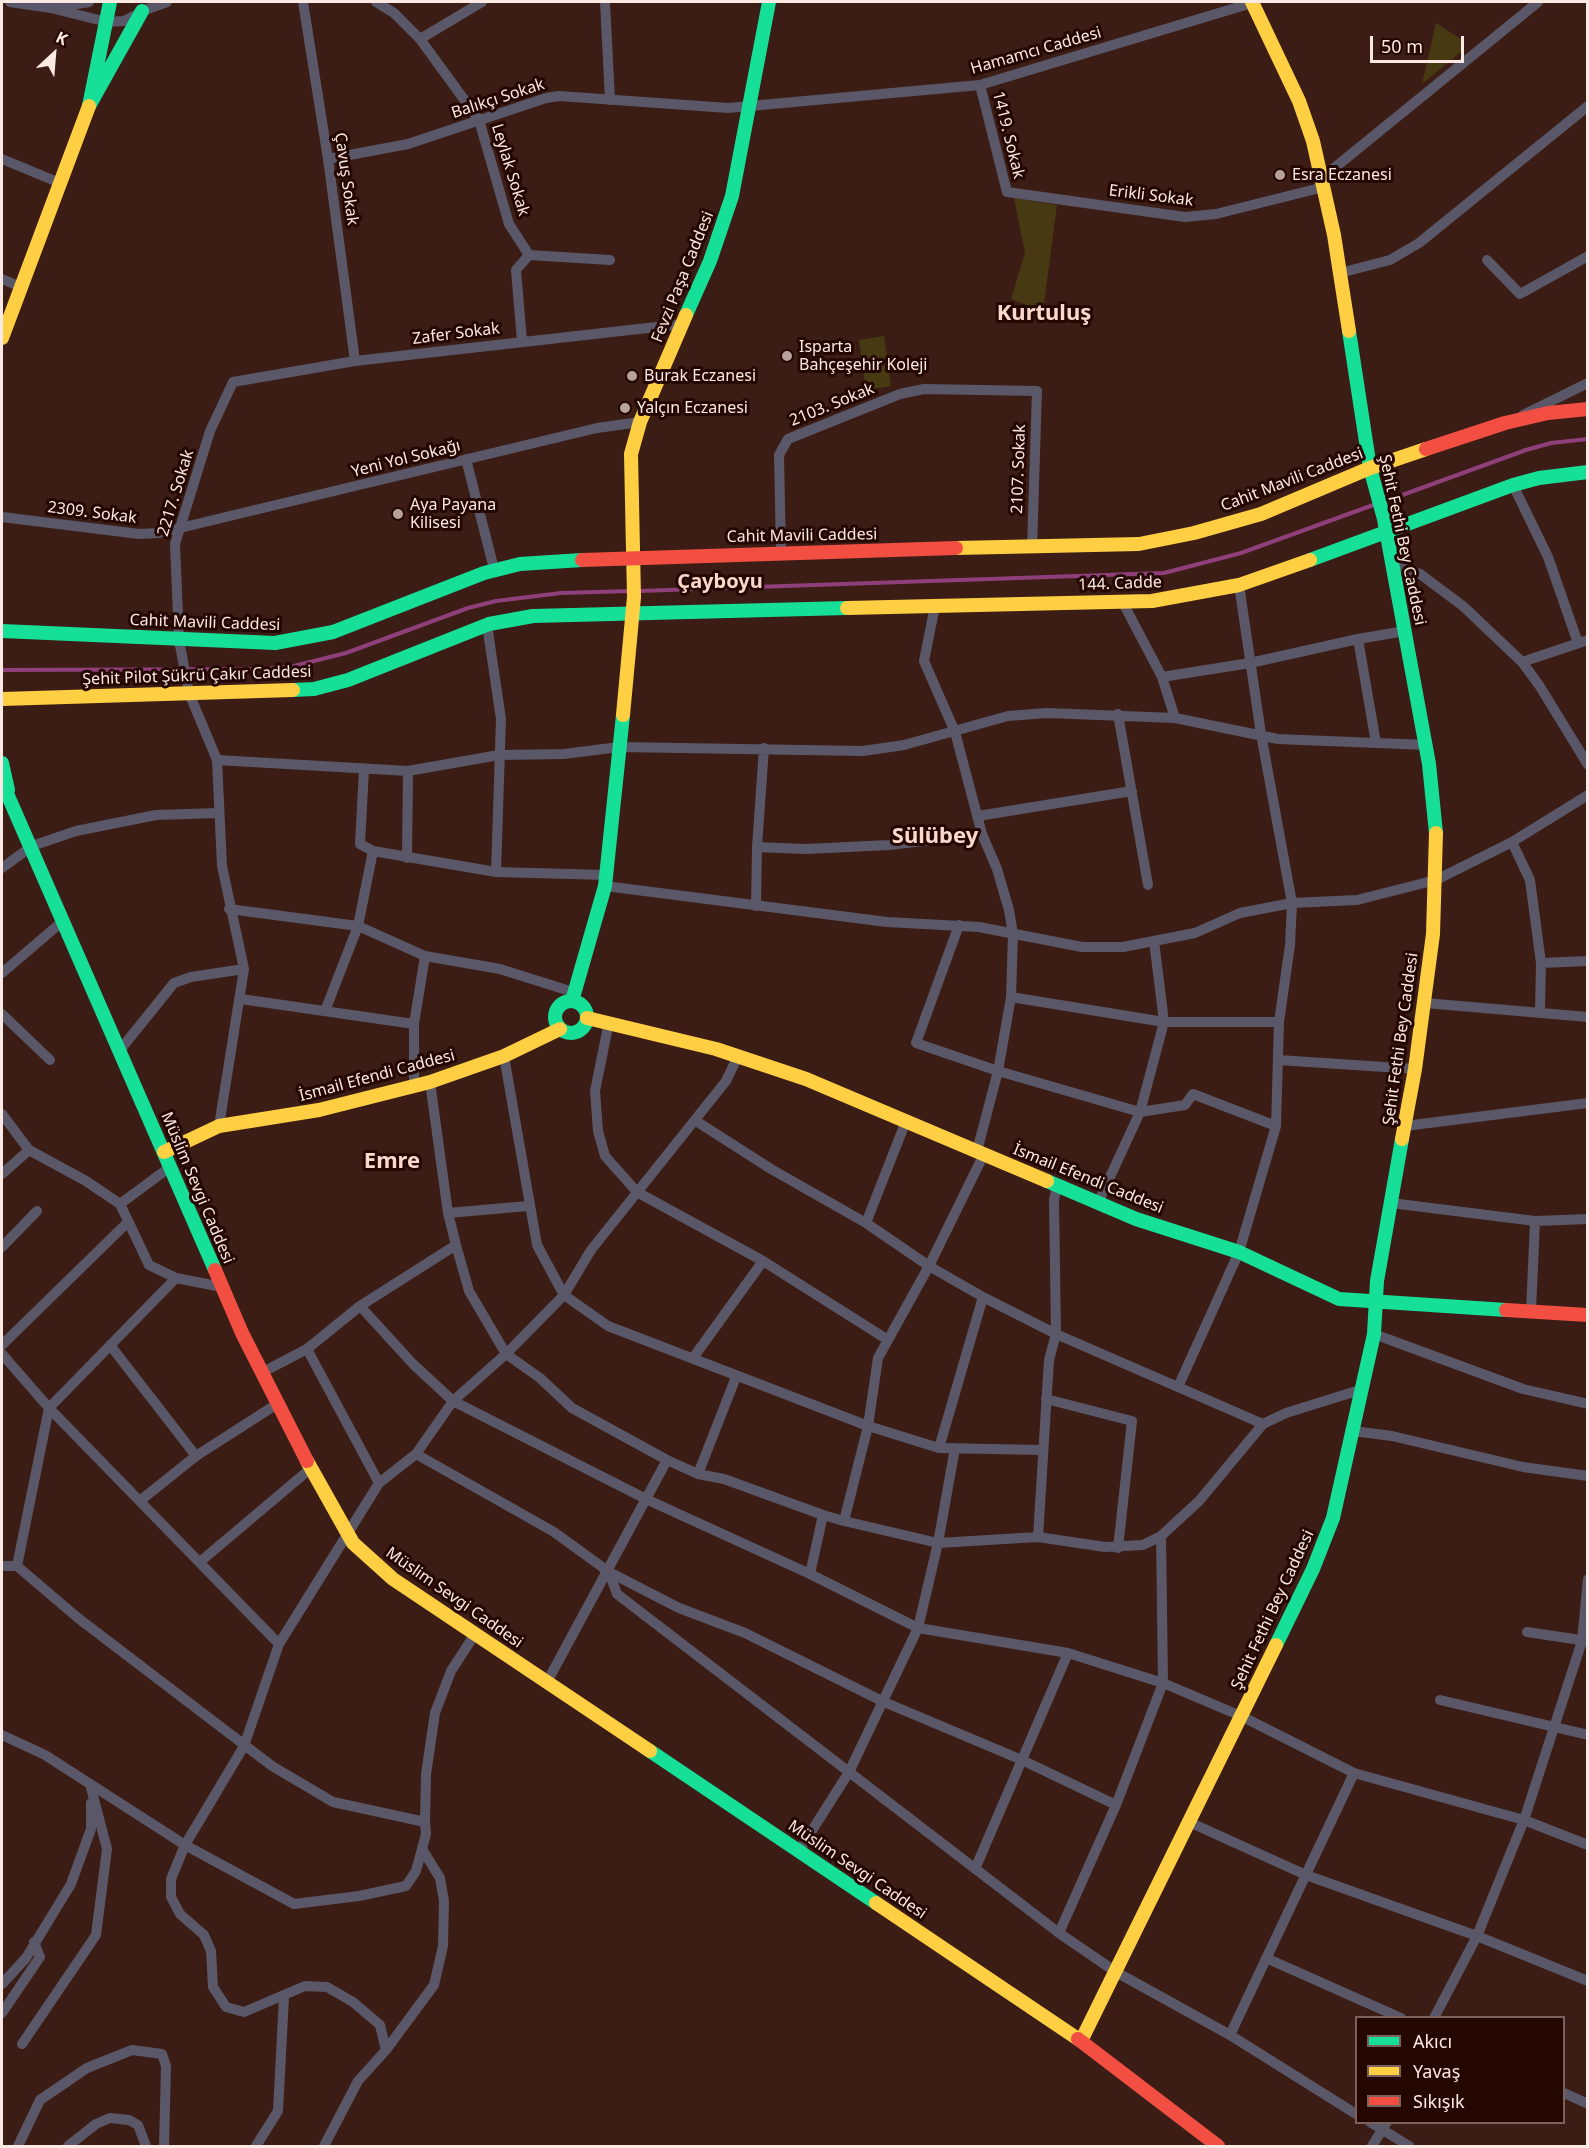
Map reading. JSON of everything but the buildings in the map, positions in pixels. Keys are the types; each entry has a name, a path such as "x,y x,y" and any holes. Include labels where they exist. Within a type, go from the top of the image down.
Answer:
{"street":[{"path":"10,2 51,8 107,22 124,21 140,9"},
{"path":"51,8 89,2"},
{"path":"110,2 112,9 120,16 167,2"},
{"path":"89,106 110,2"},
{"name":"Çavuş Sokak","path":"303,2 328,159 356,361"},
{"name":"Leylak Sokak","path":"376,2 394,13 420,39 479,120 509,224 529,255"},
{"path":"420,39 469,5 482,2"},
{"path":"605,2 610,100"},
{"name":"Fevzi Paşa Caddesi","path":"572,997 606,880 634,597 629,468 640,422 722,230 739,170 769,2"},
{"name":"Hamamcı Caddesi","path":"751,107 980,85 1252,2"},
{"name":"Şehit Fethi Bey Caddesi","path":"1081,2041 1324,1543 1353,1431 1374,1334 1375,1302 1425,1003 1436,880 1434,808 1426,745 1386,525 1372,475 1323,182 1299,101 1252,2"},
{"path":"1323,182 1538,2"},
{"path":"2,338 89,106 140,9"},
{"name":"1419. Sokak","path":"980,85 1007,192"},
{"name":"Balıkçı Sokak","path":"328,159 408,144 546,98 610,100 710,108 751,107"},
{"path":"1340,273 1390,260 1419,243 1587,106"},
{"path":"2,159 60,183"},
{"name":"Erikli Sokak","path":"1007,192 1185,217 1216,214 1323,182"},
{"path":"522,341 516,270 529,255 610,260"},
{"path":"1487,260 1521,294 1587,256"},
{"path":"2,279 21,287"},
{"name":"Zafer Sokak","path":"233,382 356,361 682,324"},
{"name":"2217. Sokak","path":"217,760 188,689 179,640 175,544 210,431 233,382"},
{"name":"Cahit Mavili Caddesi","path":"2,631 275,644 314,638 494,569 520,564 634,563 782,552 1117,545 1162,540 1261,514 1372,475 1505,423 1587,383"},
{"name":"2103. Sokak","path":"782,552 779,455 791,436 911,391 1037,391"},
{"name":"2107. Sokak","path":"1032,548 1037,391"},
{"path":"1505,423 1548,413 1587,409"},
{"name":"Yeni Yol Sokağı","path":"179,529 597,428 640,422"},
{"path":"466,459 494,569"},
{"name":"144. Cadde","path":"633,612 1122,602 1186,596 1239,585 1386,525 1514,485 1539,478 1587,472"},
{"path":"1514,485 1548,557 1583,642 1522,662"},
{"name":"2309. Sokak","path":"2,517 139,534 179,529"},
{"path":"1393,564 1420,574 1463,606 1522,662 1539,685 1587,765"},
{"path":"1178,1387 1239,1252 1276,1126 1279,1022 1290,945 1292,903 1261,734 1239,585"},
{"path":"1122,602 1162,677 1175,718"},
{"path":"844,1521 868,1426 878,1358 929,1266 980,1152 1011,997 1013,934 997,869 982,834 955,732 924,661 935,606"},
{"name":"Şehit Pilot Şükrü Çakır Caddesi","path":"2,699 188,689 300,690 326,687 487,625 534,616 633,612"},
{"path":"487,625 501,719 496,872"},
{"path":"1162,677 1250,663 1405,631"},
{"path":"1358,639 1376,743"},
{"path":"1118,714 1148,885"},
{"path":"219,1126 244,969 222,866 217,760 408,771 499,755 564,754 619,747 863,751 904,745 1008,716 1118,714 1175,718 1278,739 1426,745"},
{"path":"756,906 757,847 764,748"},
{"name":"Müslim Sevgi Caddesi","path":"2,762 5,788 261,1373 346,1533 363,1554 385,1573 1081,2041 1218,2146"},
{"path":"364,770 360,844 373,851 496,872 606,880 756,906 887,922 959,925 1082,947 1123,947 1195,933 1240,913 1292,903 1357,900 1436,880 1512,842 1587,795"},
{"path":"407,858 408,771"},
{"path":"978,816 1132,790"},
{"path":"2,868 32,846 76,831 156,815 219,813"},
{"path":"757,847 806,849 889,845 982,834"},
{"path":"1512,842 1530,880 1541,963 1540,1011"},
{"path":"325,1011 358,926 373,851"},
{"path":"230,909 358,926 425,956 500,969 572,997 584,1008 587,1018 583,1028 575,1033 560,1029 554,1020 556,1010 572,997"},
{"path":"2,973 64,920"},
{"path":"959,925 916,1043 998,1071 1140,1112 1185,1105 1193,1094 1276,1126"},
{"path":"1098,1203 1140,1112 1164,1022 1154,940"},
{"path":"414,1086 414,1024 425,956"},
{"path":"1541,963 1587,961"},
{"path":"120,1050 174,983 191,977 244,969"},
{"path":"1011,997 1164,1022 1279,1022"},
{"path":"241,999 414,1024"},
{"path":"1425,1003 1540,1011 1587,1017"},
{"path":"2,1014 50,1060"},
{"name":"İsmail Efendi Caddesi","path":"587,1018 738,1056 806,1079 1155,1226 1239,1252 1329,1296 1375,1302 1587,1315"},
{"path":"609,1022 595,1091 598,1131 604,1156 637,1192 763,1261 888,1340"},
{"name":"İsmail Efendi Caddesi","path":"164,1152 219,1126 320,1110 430,1082 504,1056 560,1029"},
{"path":"504,1056 528,1206 537,1245 564,1295 608,1326 868,1426 939,1448 1043,1450"},
{"path":"386,2050 380,2025 353,2002 327,1987 304,1986 284,1997 244,2012 226,2007 213,1987 212,1950 204,1935 180,1914 171,1897 171,1879 185,1845 244,1746 279,1644 379,1483 416,1454 453,1401 506,1354 564,1295 591,1250 726,1081 738,1056"},
{"path":"1278,1060 1414,1069"},
{"path":"430,1082 448,1213 456,1245 470,1291 506,1354 540,1378 572,1408 667,1461 698,1474 724,1479 823,1515 938,1543 1038,1537 1118,1548 1143,1545 1161,1536 1199,1501 1263,1424 1286,1413 1363,1389"},
{"path":"1405,1126 1587,1103"},
{"path":"2,1114 29,1150 86,1181 120,1204 149,1265 176,1278 222,1287"},
{"path":"696,1121 866,1223 929,1266 983,1297 1056,1334 1263,1424"},
{"path":"866,1223 906,1121"},
{"path":"2,1174 29,1150"},
{"path":"120,1204 170,1167"},
{"path":"1038,1537 1049,1360 1056,1334 1053,1209 1057,1186"},
{"path":"1391,1203 1535,1221 1587,1219"},
{"path":"448,1213 528,1206"},
{"path":"2,1247 37,1210"},
{"path":"1531,1311 1535,1221"},
{"path":"2,1345 128,1222"},
{"path":"261,1373 307,1348 360,1306 456,1245"},
{"path":"693,1358 763,1261"},
{"path":"17,1566 49,1408 176,1278"},
{"path":"939,1448 983,1297"},
{"path":"360,1306 413,1364 453,1401 648,1500 810,1574 918,1628 1068,1653 1163,1683 1241,1716 1354,1773 1524,1820 1587,1845"},
{"path":"1374,1334 1523,1389 1587,1404"},
{"path":"110,1345 196,1456"},
{"path":"307,1348 379,1483"},
{"path":"2,1354 49,1408 201,1561 279,1644"},
{"path":"698,1474 736,1377"},
{"path":"1046,1399 1132,1422 1118,1548"},
{"path":"141,1500 196,1456 277,1404"},
{"path":"1353,1431 1392,1436 1523,1467 1587,1476"},
{"path":"799,1851 849,1772 918,1628 938,1543 955,1448"},
{"path":"416,1454 554,1532 609,1572 678,1608 746,1633 884,1702 1022,1760 1116,1806"},
{"path":"547,1682 609,1572 667,1461"},
{"path":"201,1561 310,1469"},
{"path":"810,1574 823,1515"},
{"path":"1059,1933 1116,1806 1163,1683 1161,1536"},
{"path":"2,1566 17,1566 78,1618 272,1766 333,1802 425,1822"},
{"path":"609,1572 617,1594 1059,1933 1116,1972 1230,2035 1355,2113"},
{"path":"1435,2016 1477,1936 1524,1820 1585,1641 1587,1579"},
{"path":"1527,1632 1585,1641"},
{"path":"2,1735 45,1755 185,1845 294,1904 359,1896 406,1886 416,1871 426,1834 426,1774 435,1713 452,1671 475,1634"},
{"path":"975,1869 1068,1653"},
{"path":"1440,1700 1587,1735"},
{"path":"1230,2035 1354,1773"},
{"path":"2,1984 26,1958 71,1884 91,1829 90,1784"},
{"path":"22,2044 96,1935 107,1849 90,1784"},
{"path":"1189,1822 1306,1875 1477,1936 1587,1981"},
{"path":"324,2146 358,2081 386,2050 434,1985 443,1946 444,1901 440,1878 422,1849"},
{"path":"2,2013 40,1958 34,1942"},
{"path":"1266,1958 1396,2016"},
{"path":"256,2146 278,2111 284,1997"},
{"path":"18,2146 40,2100 87,2068 132,2050 162,2054 166,2066 164,2146"},
{"path":"1565,2093 1587,2104"},
{"path":"68,2146 96,2124 110,2118 129,2120 138,2125 146,2146"},
{"path":"1372,2146 1385,2127 1409,2146"}],"shaded area":[{"path":"1436,23 1464,41 1462,51 1422,84"},
{"path":"1014,198 1057,205 1043,311 1011,299 1025,253"},
{"path":"884,336 891,386 866,390 859,340"}],"waterway":[{"path":"1383,502 1526,450 1551,443 1588,439"},
{"path":"639,591 1164,573 1241,553 1376,504"},
{"path":"2,670 265,669 294,666 346,653 468,608 496,601 561,593 631,591"}],"traffic: fast":[{"path":"110,2 89,106 142,11"},
{"path":"686,315 710,261 732,196 769,2"},
{"path":"1349,331 1370,468 1384,519 1429,764 1436,833"},
{"path":"1310,560 1513,485 1539,478 1588,472"},
{"path":"2,631 275,643 333,632 484,573 520,564 582,560"},
{"path":"293,690 314,689 348,680 489,624 533,616 847,608"},
{"path":"572,1001 605,886 623,715"},
{"path":"2,763 8,790"},
{"path":"2,782 215,1270"},
{"path":"571,1001 582,1006 587,1017 582,1028 571,1033 560,1028 555,1017 560,1006 571,1001"},
{"path":"1276,1645 1313,1569 1333,1518 1374,1334 1377,1281 1402,1139"},
{"path":"1047,1181 1136,1219 1239,1252 1339,1299 1506,1310"},
{"path":"650,1751 876,1903"}],"traffic: slow":[{"path":"1252,2 1299,101 1313,141 1334,235 1349,331"},
{"path":"2,338 89,106"},
{"path":"623,715 634,597 631,454 640,422 686,315"},
{"path":"956,548 1139,544 1194,533 1261,514 1370,468 1426,449"},
{"path":"847,608 1152,601 1239,585 1310,560"},
{"path":"2,699 293,690"},
{"path":"1402,1139 1415,1069 1433,934 1436,833"},
{"path":"587,1018 716,1049 806,1079 1047,1181"},
{"path":"164,1152 219,1126 319,1110 430,1082 504,1056 560,1029"},
{"path":"307,1461 353,1543 393,1579 650,1751"},
{"path":"1081,2041 1276,1645"},
{"path":"876,1903 1078,2039"}],"traffic: jam":[{"path":"1426,449 1505,423 1548,413 1588,409"},
{"path":"582,560 956,548"},
{"path":"215,1270 242,1333 307,1461"},
{"path":"1506,1310 1588,1315"},
{"path":"1078,2039 1218,2146"}],"place":[{"name":"Esra Eczanesi","path":"1280,175"},
{"name":"Isparta Bahçeşehir Koleji","path":"787,356"},
{"name":"Burak Eczanesi","path":"632,376"},
{"name":"Yalçın Eczanesi","path":"625,408"},
{"name":"Aya Payana Kilisesi","path":"398,514"}],"district":[{"name":"Kurtuluş","path":"1044,314"},
{"name":"Çayboyu","path":"720,582"},
{"name":"Sülübey","path":"935,837"},
{"name":"Emre","path":"392,1162"}]}
